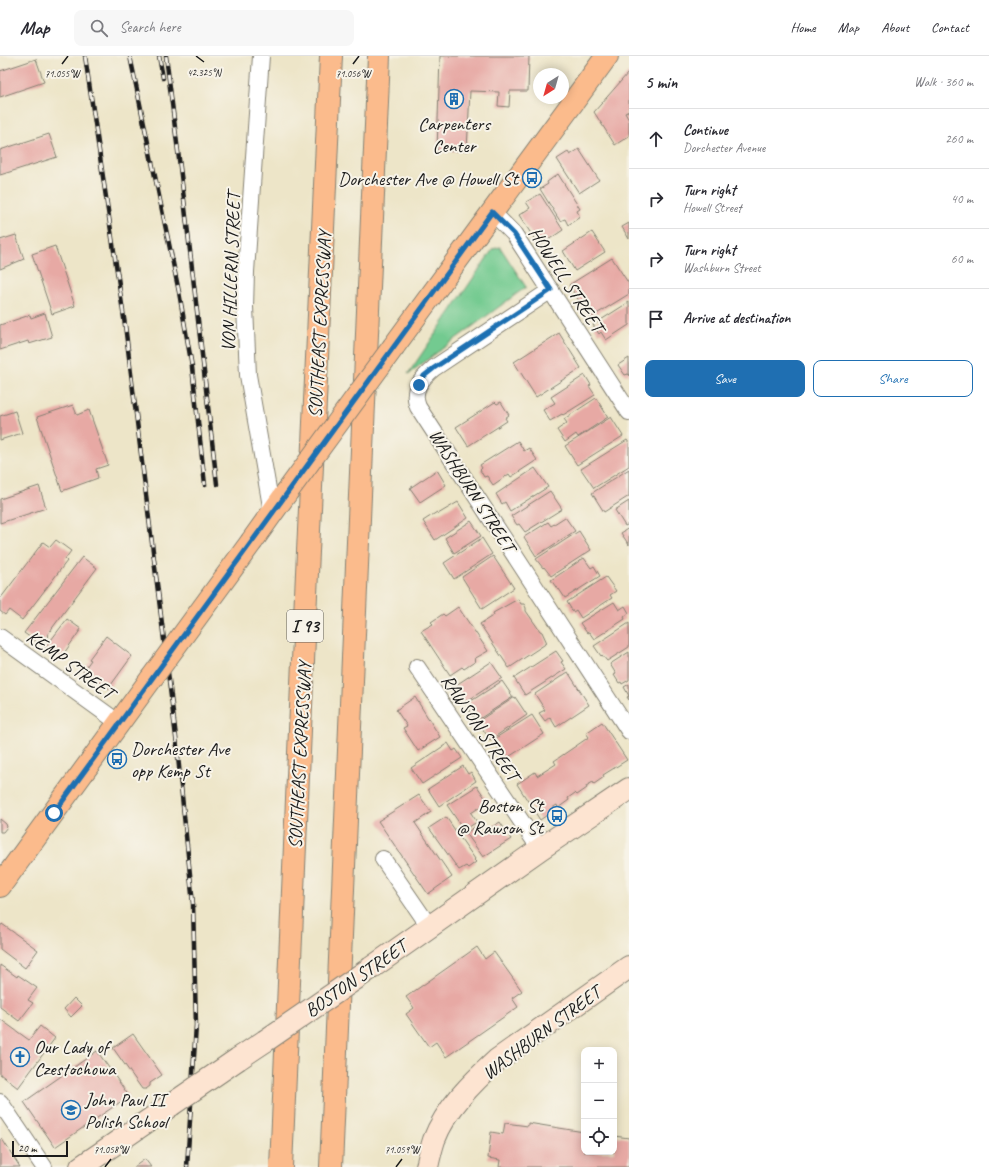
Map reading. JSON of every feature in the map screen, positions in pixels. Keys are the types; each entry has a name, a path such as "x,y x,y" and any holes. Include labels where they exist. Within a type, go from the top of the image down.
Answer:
{"main road":[{"name":"SOUTHEAST EXPRESSWAY","path":"281,1167 331,56"},
{"path":"332,1167 379,56"},
{"path":"0,886 272,512 607,56"},
{"name":"BOSTON STREET","path":"82,1167 371,968 540,849 629,789"},
{"name":"WASHBURN STREET","path":"427,1167 435,1139 449,1112 481,1074 497,1060 629,967"}],"street":[{"name":"VON HILLERN STREET","path":"261,56 246,272 245,327 248,375 272,512"},
{"name":"HOWELL STREET","path":"492,212 514,234 629,412"},
{"name":"WASHBURN STREET","path":"551,290 424,376 419,385 415,399 418,407 629,731"},
{"name":"KEMP STREET","path":"0,637 119,723"},
{"name":"RAWSON STREET","path":"417,667 540,849"},
{"path":"383,859 429,926"},
{"path":"0,1102 44,1167"}],"green space":[{"path":"500,247 526,287 408,374 493,249"}],"building":[{"name":"Carpenters Center","path":"440,56 529,56 528,91 510,91 509,107 498,106 499,92 470,91 467,151 437,151"},
{"path":"36,59 44,82 0,97 0,71"},
{"path":"628,73 629,111 625,113 629,120 629,136 615,145 594,112"},
{"path":"49,134 57,157 0,175 0,150"},
{"path":"579,149 599,180 579,193 557,159 568,152 570,155"},
{"path":"558,174 580,209 577,211 580,217 568,225 565,219 560,221 540,189 548,184 547,182"},
{"path":"540,194 563,230 539,246 519,215 530,208 526,202"},
{"path":"629,223 629,239 622,227"},
{"path":"592,232 605,252 575,271 563,251"},
{"path":"16,235 24,259 0,269 0,240"},
{"path":"55,246 75,306 52,314 32,254"},
{"path":"612,258 629,284 629,294 590,318 569,285"},
{"path":"629,302 629,325 606,340 601,332 599,334 593,325"},
{"path":"45,313 52,337 29,344 28,341 0,350 0,325 30,315 31,318"},
{"path":"559,333 581,368 536,397 514,362"},
{"path":"629,358 629,376 628,374 625,375 618,365"},
{"path":"585,375 591,385 589,386 595,395 563,415 562,414 550,421 543,410 555,403 551,397"},
{"path":"596,398 608,417 578,437 576,434 565,442 557,430 567,423 564,419"},
{"path":"495,402 497,404 501,402 509,415 505,418 507,421 468,446 456,427"},
{"path":"73,405 77,415 89,410 108,465 96,469 98,478 62,491 37,417"},
{"path":"15,411 22,433 0,440 0,416"},
{"path":"611,417 623,436 577,465 565,446"},
{"path":"627,440 629,443 629,466 594,488 581,469"},
{"path":"518,441 524,451 529,448 537,460 511,477 509,474 493,485 487,476 484,477 480,470 482,468 480,465"},
{"path":"535,468 548,487 510,511 505,502 502,504 496,494"},
{"path":"629,469 629,496 604,512 592,493"},
{"path":"437,470 446,485 420,502 410,488"},
{"path":"39,486 46,508 0,523 0,499"},
{"path":"550,491 562,509 525,532 519,524 517,525 511,516"},
{"path":"629,501 629,524 625,526 615,510"},
{"path":"458,502 468,518 435,540 423,521 437,512 438,514"},
{"path":"565,517 575,531 536,556 524,537 548,522 551,526"},
{"path":"471,521 481,536 454,553 445,538"},
{"path":"629,528 629,545 621,533"},
{"path":"579,531 591,550 551,576 536,559"},
{"path":"482,538 492,554 454,579 444,563"},
{"path":"56,540 71,551 65,559 67,561 22,620 9,610 5,615 0,611 0,599 43,542 50,547"},
{"path":"493,556 514,588 482,609 462,577"},
{"path":"82,557 97,568 41,645 24,633"},
{"path":"584,558 591,568 594,566 600,576 565,598 551,580"},
{"path":"606,577 616,591 610,595 612,598 581,618 576,610 573,612 567,602"},
{"path":"518,599 521,604 524,604 526,611 542,632 547,643 509,668 480,624 494,615 493,613"},
{"path":"614,602 619,610 625,606 629,613 624,617 625,619 594,639 589,632 587,633 580,623"},
{"path":"458,607 488,651 474,659 476,661 464,669 462,667 450,675 421,631 433,624 431,622 443,614 445,616"},
{"path":"67,619 81,629 60,659 45,648"},
{"path":"629,623 629,647 607,661 602,655 601,656 594,646"},
{"path":"106,636 132,656 108,689 83,671 91,660 89,659"},
{"path":"556,651 563,661 561,662 566,669 525,695 514,678"},
{"path":"629,652 629,680 622,684 621,682 619,683 614,675 616,674 610,664"},
{"path":"491,662 502,678 464,703 458,693 460,691 456,685"},
{"path":"568,672 589,705 556,727 550,717 545,721 539,713 545,710 535,694"},
{"path":"502,681 513,697 476,721 469,711 472,709 468,703"},
{"path":"629,684 629,696 624,687"},
{"path":"415,697 440,737 418,751 403,728 407,726 396,710"},
{"path":"515,697 527,715 490,740 482,728 484,727 480,720"},
{"path":"532,715 544,734 504,760 497,750 500,747 494,739"},
{"path":"602,722 627,760 603,775 604,777 594,784 593,782 586,786 587,788 577,795 575,793 568,798 569,800 558,808 557,805 549,810 550,813 540,820 517,784 535,772 537,776 556,764 554,761 589,737 586,733"},
{"path":"448,743 453,751 456,749 462,758 422,784 411,768"},
{"path":"463,766 468,774 471,772 476,781 439,806 428,789"},
{"path":"477,786 488,802 471,813 477,822 464,830 447,805"},
{"path":"419,795 431,812 415,823 452,877 428,894 378,821"},
{"path":"446,817 475,859 474,860 476,862 468,868 466,866 459,870 429,828"},
{"path":"0,819 6,824 7,827 3,832 0,832"},
{"path":"500,822 511,839 483,857 466,833 479,824 484,832"},
{"path":"2,924 38,950 25,968 0,949 0,927"},
{"path":"477,947 485,959 494,952 522,991 512,998 518,1007 446,1057 436,1042 429,1047 406,1014 414,1008 406,997"},
{"path":"0,965 17,977 18,975 37,988 28,1000 33,1003 19,1021 0,1007"},
{"path":"74,998 82,1006 71,1017 64,1009"},
{"name":"Our Lady of Czestochowa","path":"0,1019 29,1040 40,1026 55,1038 18,1088 0,1074"},
{"path":"133,1034 162,1075 150,1083 150,1086 146,1089 142,1089 113,1048"},
{"path":"97,1051 129,1096 55,1147 24,1102"},
{"path":"505,1123 528,1126 528,1123 581,1132 581,1155 617,1155 617,1136 629,1138 629,1167 499,1167 500,1160 488,1158 491,1132 503,1134"},
{"path":"2,1139 20,1167 0,1167 0,1140"},
{"path":"145,1159 151,1167 134,1167"}],"railway":[{"path":"85,56 125,325 176,737 193,904 196,1025 187,1167"},
{"path":"130,56 179,292 192,367 205,485"},
{"path":"159,56 163,78"},
{"path":"166,56 217,484"}],"place":[{"name":"Carpenters Center","path":"454,99"},
{"name":"Dorchester Ave @ Howell St","path":"532,178"},
{"name":"Dorchester Ave opp Kemp St","path":"117,759"},
{"name":"Boston St @ Rawson St","path":"557,816"},
{"name":"Our Lady of Czestochowa","path":"20,1057"},
{"name":"John Paul II Polish School","path":"71,1110"}],"route":[{"path":"54,813 492,212 514,234 551,290 434,368 424,376 419,385"}]}
